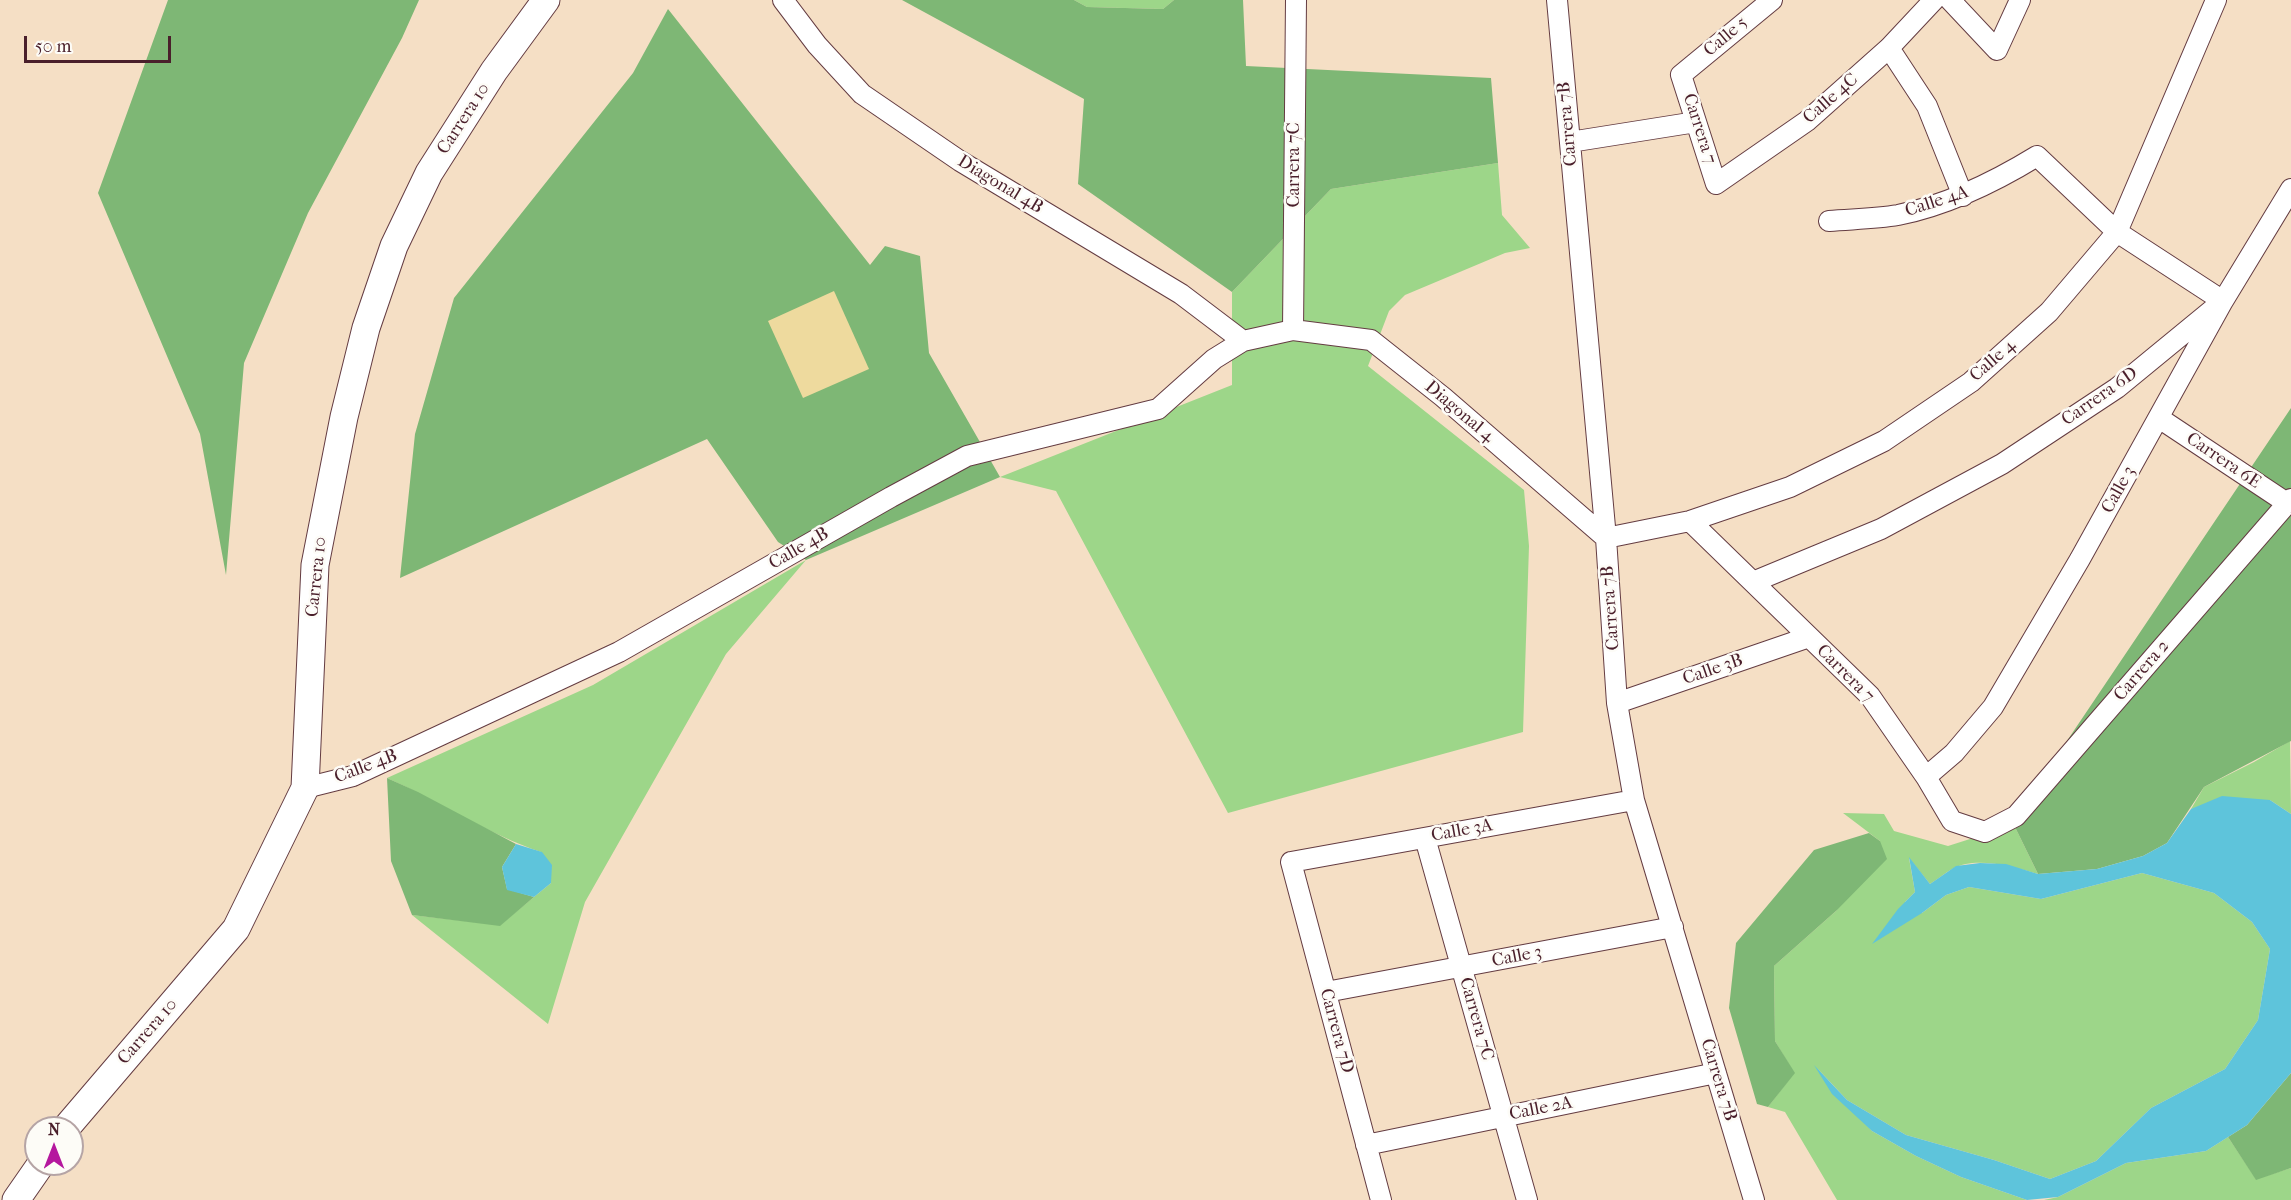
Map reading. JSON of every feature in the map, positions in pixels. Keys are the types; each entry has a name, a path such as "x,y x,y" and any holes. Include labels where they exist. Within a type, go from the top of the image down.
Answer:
{"street":[{"name":"Carrera 10","path":"76,1116 236,929 305,788 315,565 344,417 366,328 394,246 429,173 495,71 546,0"},
{"name":"Diagonal 4B","path":"783,0 817,45 862,94 960,161 1181,294 1243,341"},
{"name":"Carrera 7C","path":"1293,330 1296,0"},
{"name":"Carrera 7B","path":"1557,0 1606,538 1617,703 1634,800 1754,1200"},
{"name":"Calle 5","path":"1681,75 1772,0"},
{"name":"Calle 4C","path":"1716,184 1807,121 1889,48 1934,0"},
{"path":"1950,0 1997,50 2020,0"},
{"name":"Calle 4","path":"1606,538 1690,521 1790,487 1894,434 1971,382 2049,312 2117,232 2216,0"},
{"path":"1889,48 1927,106 1963,196"},
{"name":"Carrera 7","path":"1681,75 1716,184"},
{"path":"1570,142 1696,122"},
{"name":"Calle 4A","path":"1829,221 1897,215 1963,196 2001,178 2037,156 2117,232"},
{"name":"Calle 3","path":"1926,777 1954,753 1993,707 2080,559 2223,301 2291,189"},
{"path":"2117,232 2223,301"},
{"name":"Carrera 6D","path":"1753,582 1881,529 2002,464 2117,388 2223,301"},
{"name":"Calle 4B","path":"305,788 353,776 619,652 891,496 967,456 1158,409 1214,359 1243,341 1293,330"},
{"name":"Diagonal 4","path":"1293,330 1371,339 1443,397 1606,538"},
{"name":"Carrera 6E","path":"2159,418 2289,501"},
{"name":"Carrera 2","path":"1985,831 2016,816 2289,501"},
{"name":"Carrera 7","path":"1690,521 1870,696 1926,777 1952,821 1985,831"},
{"name":"Calle 3B","path":"1617,703 1809,637"},
{"name":"Calle 3A","path":"1291,862 1634,800"},
{"name":"Carrera 7C","path":"1425,838 1527,1200"},
{"name":"Carrera 7D","path":"1291,862 1381,1200"},
{"name":"Calle 3","path":"1326,992 1672,927"},
{"name":"Calle 2A","path":"1366,1145 1716,1073"},
{"path":"16,1200 33,1176"}],"green space":[{"path":"168,0 419,0 402,38 308,213 244,363 226,575 200,434 98,193"},
{"path":"902,0 1074,0 1087,7 1163,9 1174,0 1243,0 1246,66 1491,78 1498,163 1331,189 1232,292 1078,184 1084,99"},
{"path":"1074,0 1174,0 1163,9 1087,7"},
{"path":"668,9 870,265 885,246 920,256 929,353 1000,477 806,560 778,542 707,439 400,578 415,434 454,298 633,73"},
{"path":"1498,163 1502,215 1530,248 1505,253 1405,295 1389,311 1368,366 1524,490 1529,546 1523,732 1228,813 1056,491 1000,477 1232,385 1232,292 1331,189"},
{"path":"2291,408 2291,741 2204,787 2167,843 2143,856 2097,869 2038,874 2014,825 2044,775"},
{"path":"806,560 726,654 585,902 548,1024 412,915 500,925 551,883 541,852 482,827 387,778 593,685"},
{"path":"2290,741 2291,814 2270,800 2191,809 2204,787"},
{"path":"387,778 516,844 502,867 507,889 534,897 500,926 412,915 391,861"},
{"path":"1843,813 1884,814 1894,831 1948,846 2014,825 2038,874 1996,864 1973,863 1954,868 1930,884 1909,858 1915,892 1905,902 1922,913 1946,895 1969,887 2041,899 2142,873 2214,893 2252,922 2270,949 2258,1020 2225,1069 2151,1108 2096,1161 2050,1179 1994,1160 1906,1135 1847,1100 1817,1068 1872,1131 1916,1156 1961,1177 2027,1200 1837,1200 1785,1112 1768,1107 1794,1073 1775,1041 1774,966 1836,911 1880,841"},
{"path":"1869,833 1880,841 1887,859 1836,911 1774,966 1775,1041 1795,1073 1768,1107 1757,1104 1729,1008 1736,943 1814,850"},
{"path":"2291,1073 2291,1168 2256,1180 2228,1137 2247,1125"},
{"path":"2228,1137 2256,1179 2291,1168 2291,1200 2044,1200 2058,1197 2126,1163 2206,1151"}],"sand":[{"path":"834,291 869,369 803,398 768,321"}],"water":[{"path":"2222,796 2270,800 2291,814 2291,1073 2247,1125 2206,1151 2126,1163 2058,1197 2027,1200 1961,1177 1916,1156 1872,1131 1832,1094 1814,1065 1847,1100 1906,1135 1994,1160 2050,1179 2096,1161 2151,1108 2225,1069 2258,1020 2270,949 2252,922 2214,893 2142,873 2041,899 1969,887 1946,895 1872,944 1898,909 1915,892 1909,857 1930,884 1956,866 1980,863 2006,864 2038,874 2097,869 2143,856 2167,843 2191,809"},
{"path":"516,844 542,852 552,865 551,883 534,897 507,890 502,867"}]}
